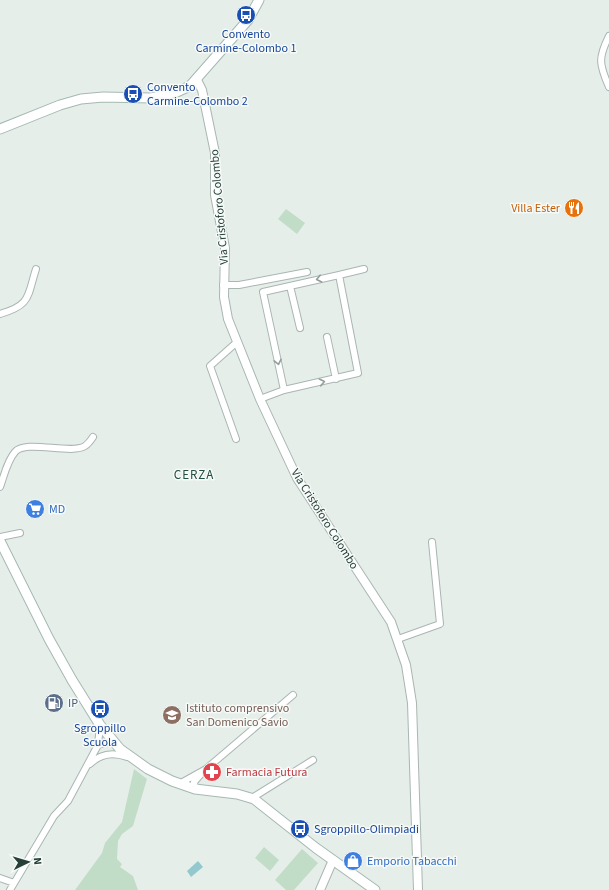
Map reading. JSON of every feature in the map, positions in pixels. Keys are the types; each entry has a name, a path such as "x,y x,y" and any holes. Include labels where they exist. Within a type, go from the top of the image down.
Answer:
{"main road":[{"path":"0,129 49,109 76,100 90,98 158,97 184,89 197,80 248,20 259,0"},
{"path":"0,541 49,639 100,725 112,741 132,759 160,776 179,784 195,789 237,794 252,798 375,890"}],"street":[{"path":"609,36 601,52 601,64 609,87"},
{"name":"Via Cristoforo Colombo","path":"197,80 202,90 215,152 216,207 225,248 223,285 225,307 237,342 260,399 298,478 382,606 398,639 406,665 412,703 418,890"},
{"path":"0,314 16,310 26,302 36,268"},
{"path":"284,390 263,292 364,269"},
{"path":"223,285 239,285 307,272"},
{"path":"260,399 284,390 356,375 359,370 339,274"},
{"path":"290,286 300,328"},
{"path":"327,337 336,379"},
{"path":"236,439 210,366 237,342"},
{"path":"0,487 13,454 19,449 49,447 74,449 86,446 93,437"},
{"path":"0,537 20,533"},
{"path":"398,639 440,624 441,614 436,591 432,542"},
{"path":"195,789 194,782 206,769 293,695"},
{"path":"10,890 54,816 68,801 86,768 98,745 100,725"},
{"path":"98,745 112,741"},
{"path":"106,754 112,741"},
{"path":"86,768 95,760 106,754 119,754 132,759"},
{"path":"252,798 313,760"},
{"path":"179,784 206,769"},
{"path":"320,890 333,860"},
{"path":"0,878 14,884"}],"green space":[{"path":"286,209 305,223 297,234 278,219"},
{"path":"134,769 147,779 133,826 122,834 118,841 117,859 122,864 120,867 133,876 138,890 75,890 102,853 105,843 122,822"},
{"path":"264,847 279,860 270,871 255,858"},
{"path":"302,849 318,863 294,890 286,890 275,880"}],"water":[{"path":"198,861 203,867 191,877 187,871"}],"place":[{"name":"Convento Carmine-Colombo 1","path":"246,15"},
{"name":"Convento Carmine-Colombo 2","path":"133,94"},
{"name":"Villa Ester","path":"574,208"},
{"name":"MD","path":"35,509"},
{"name":"IP","path":"54,703"},
{"name":"Sgroppillo Scuola","path":"100,709"},
{"name":"Istituto comprensivo San Domenico Savio","path":"172,715"},
{"name":"Farmacia Futura","path":"212,772"},
{"name":"Sgroppillo-Olimpiadi","path":"300,829"},
{"name":"Emporio Tabacchi","path":"353,861"}],"district":[{"name":"CERZA","path":"194,474"}]}
